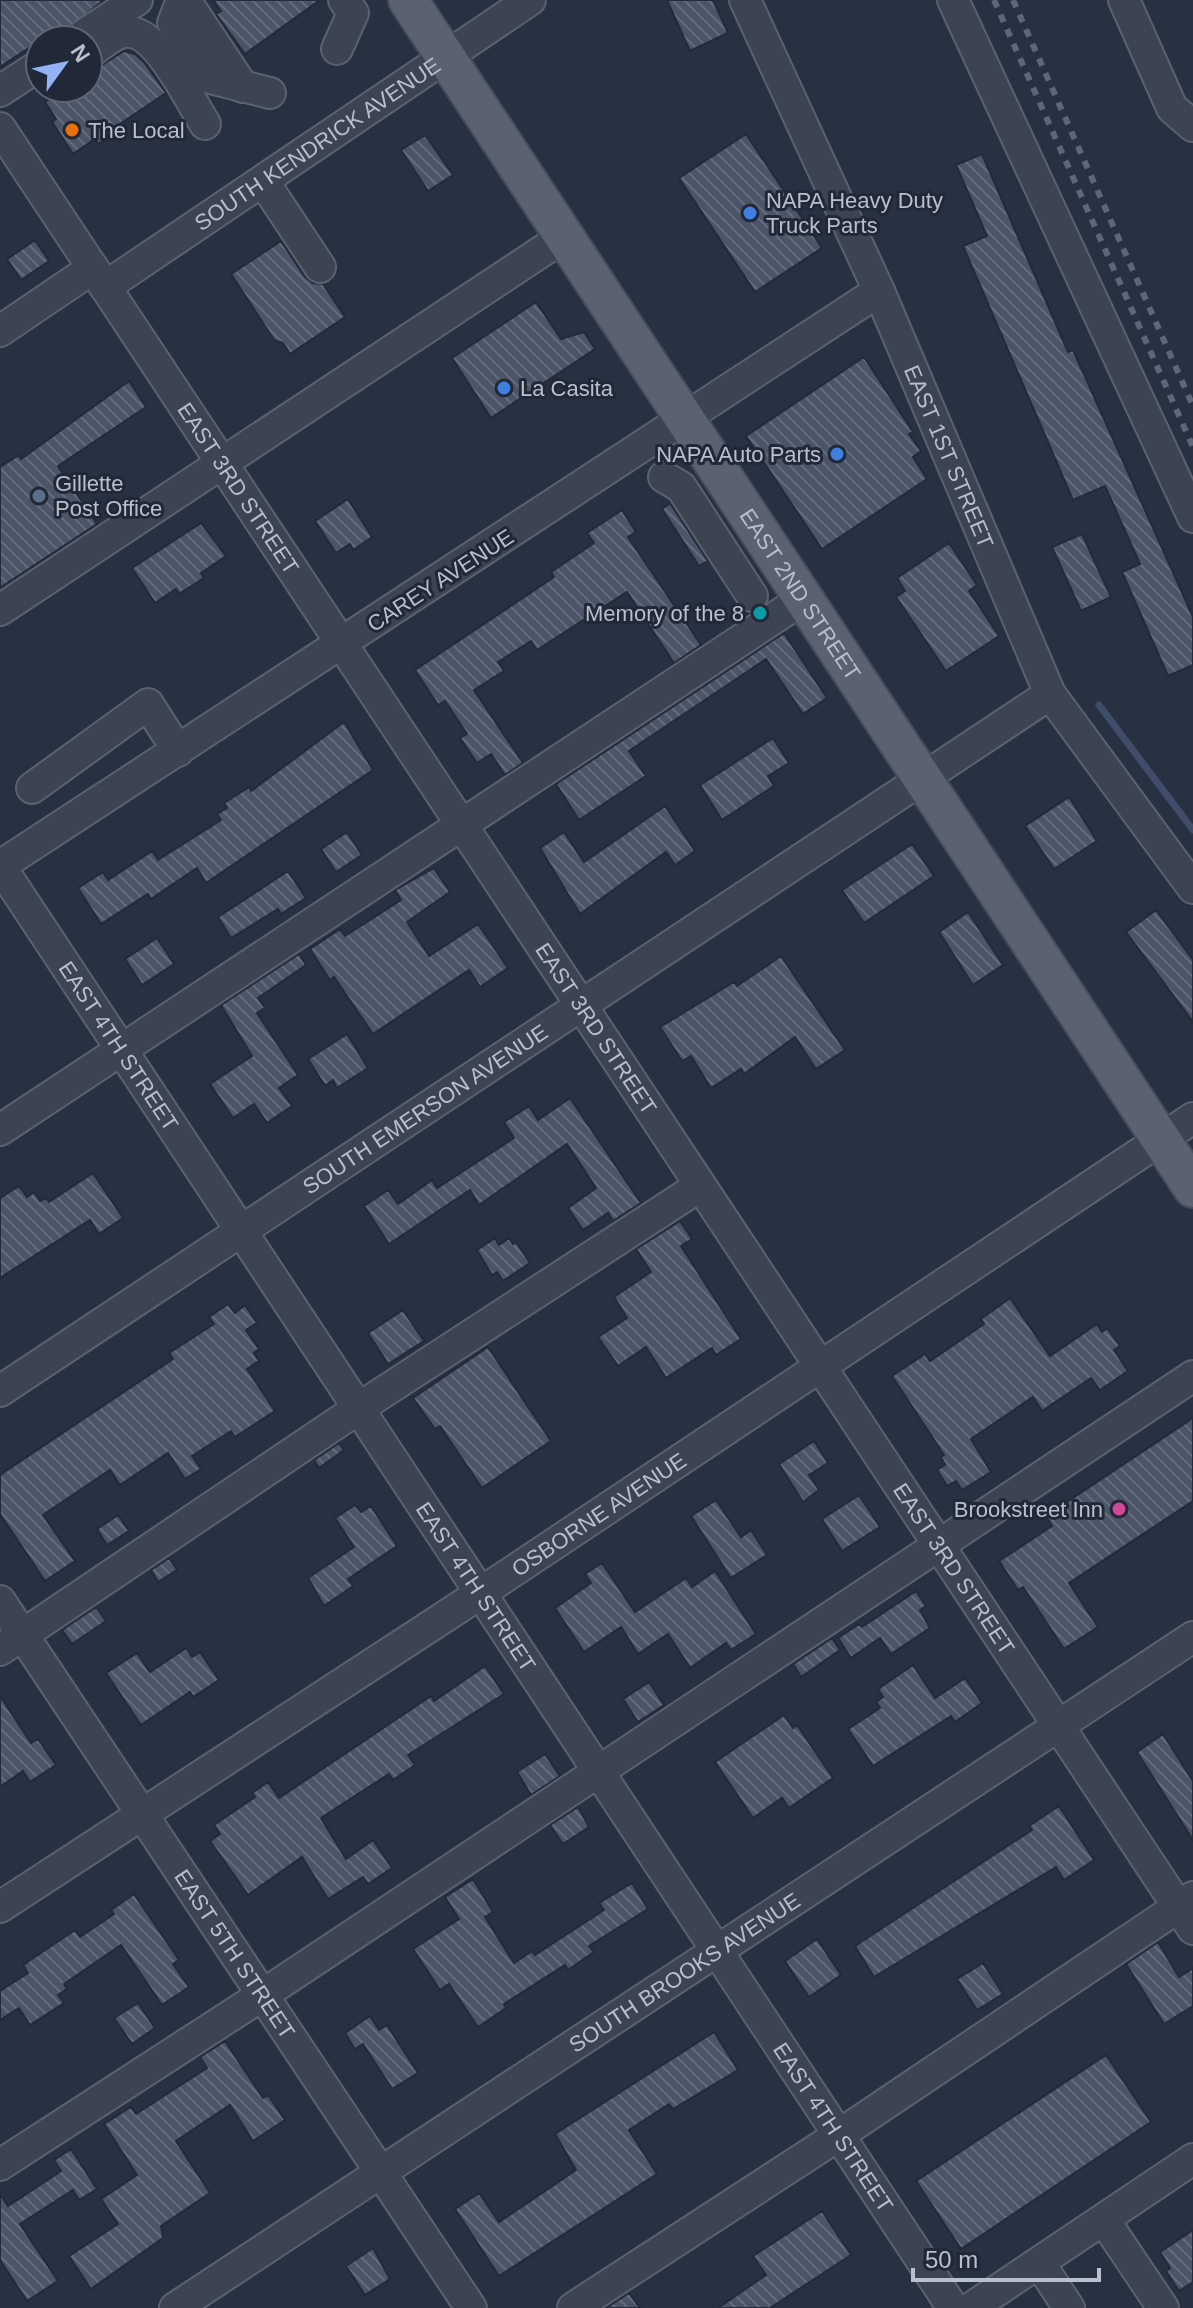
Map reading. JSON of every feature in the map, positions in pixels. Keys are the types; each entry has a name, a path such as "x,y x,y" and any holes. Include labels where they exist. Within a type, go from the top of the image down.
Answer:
{"main road":[{"name":"EAST 2ND STREET","path":"408,0 1193,1188"}],"street":[{"path":"101,24 137,0"},
{"path":"184,0 173,23 210,78 257,90"},
{"path":"337,49 353,13 344,0"},
{"name":"SOUTH KENDRICK AVENUE","path":"0,331 263,181 530,0"},
{"name":"EAST 1ST STREET","path":"745,0 879,291 1050,694 1193,888"},
{"path":"953,0 1193,517"},
{"path":"1124,0 1172,108 1193,126"},
{"path":"104,44 121,33 137,32 152,40 205,124"},
{"name":"EAST 3RD STREET","path":"0,128 1059,1726 1188,1911"},
{"path":"263,181 320,267"},
{"path":"0,610 565,236"},
{"name":"CAREY AVENUE","path":"0,866 879,291"},
{"path":"664,477 681,487 752,596"},
{"path":"2,1124 803,599"},
{"name":"SOUTH EMERSON AVENUE","path":"0,1391 1050,694"},
{"path":"32,788 148,704 178,751"},
{"name":"EAST 4TH STREET","path":"0,866 953,2308"},
{"name":"OSBORNE AVENUE","path":"0,1907 481,1592 1193,1118"},
{"path":"12,1642 359,1408 700,1186"},
{"path":"0,2165 264,1994 1193,1376"},
{"name":"EAST 5TH STREET","path":"0,1601 12,1642 144,1813 471,2308"},
{"name":"SOUTH BROOKS AVENUE","path":"175,2308 1193,1637"},
{"path":"573,2308 1188,1911"},
{"path":"971,2308 1193,2159"},
{"path":"1104,2220 1163,2308"},
{"path":"1040,2264 1069,2308"}],"building":[{"path":"0,0 104,0 74,24 24,24 24,51 0,67"},
{"path":"213,0 320,0 245,54 216,14 221,11"},
{"path":"667,0 713,0 728,33 690,51"},
{"path":"124,51 135,54 166,93 117,126 120,130 98,144 95,139 73,154 52,122 56,119 46,104 104,104 104,64"},
{"name":"NAPA Heavy Duty Truck Parts","path":"746,134 822,248 755,292 679,178"},
{"path":"425,135 453,175 428,191 401,150"},
{"path":"982,154 1068,352 1073,350 1193,617 1193,665 1168,676 1122,572 1140,564 1105,486 1073,500 963,246 987,236 956,165"},
{"path":"35,240 49,261 21,280 7,259"},
{"path":"281,241 305,277 313,283 323,284 345,317 290,354 283,343 274,340 231,274"},
{"name":"La Casita","path":"536,302 561,339 584,332 595,349 491,418 452,358"},
{"name":"NAPA Auto Parts","path":"864,357 913,432 909,434 921,451 913,457 927,479 822,549 746,436"},
{"name":"Gillette Post Office","path":"129,381 146,407 58,466 97,524 0,588 0,467 19,455 21,459"},
{"path":"348,499 372,537 353,550 350,544 336,553 315,521"},
{"path":"670,503 708,561 699,566 662,509"},
{"path":"622,510 636,532 628,537 701,645 674,663 627,592 537,650 531,641 498,662 504,671 474,690 523,763 505,775 491,754 477,763 460,738 467,734 445,701 438,705 415,670 554,577 551,572 594,543 587,533"},
{"path":"201,523 226,556 201,573 204,578 179,594 176,589 155,603 132,568"},
{"path":"1082,534 1111,597 1081,611 1052,547"},
{"path":"949,543 977,585 969,591 999,636 946,671 896,597 905,591 897,578"},
{"path":"784,633 827,698 803,714 766,659 629,751 646,776 579,820 556,784"},
{"path":"344,722 373,770 206,883 197,868 151,899 148,894 101,924 78,888 103,872 108,880 152,851 158,860 221,820 217,814 227,808 224,803 249,787 251,791"},
{"path":"773,738 789,763 768,776 774,786 722,820 700,785"},
{"path":"1069,797 1097,841 1054,869 1025,826"},
{"path":"665,806 695,851 675,865 666,852 580,914 540,848 564,832 584,862"},
{"path":"347,832 362,855 336,872 321,849"},
{"path":"912,844 934,876 864,923 842,890"},
{"path":"434,868 450,892 407,922 429,956 478,924 508,968 480,987 469,970 373,1034 334,977 330,980 310,949 340,929 345,936 401,900 395,890"},
{"path":"288,871 306,898 281,914 278,909 231,938 218,917"},
{"path":"1156,910 1193,960 1193,1022 1126,932"},
{"path":"968,912 1003,965 973,985 939,932"},
{"path":"157,938 174,964 142,985 125,959"},
{"path":"299,954 306,965 258,998 265,1008 257,1013 298,1075 279,1088 292,1106 267,1123 254,1104 233,1118 210,1084 252,1056 221,1005"},
{"path":"781,956 845,1050 816,1069 795,1037 744,1074 741,1069 711,1088 691,1056 682,1061 660,1027 734,982 737,986"},
{"path":"347,1034 368,1068 337,1088 333,1080 325,1086 308,1059"},
{"path":"570,1098 641,1203 613,1221 608,1213 583,1230 568,1208 596,1188 567,1144 479,1205 470,1190 389,1244 364,1206 388,1190 398,1204 432,1180 437,1188 514,1138 504,1122 529,1106 538,1120"},
{"path":"93,1173 123,1218 99,1234 90,1220 0,1278 0,1198 19,1186 27,1197 34,1192 40,1201 46,1198 49,1202"},
{"path":"680,1221 692,1239 681,1246 741,1339 716,1355 712,1348 666,1378 646,1347 618,1366 598,1337 627,1318 614,1297 651,1272 636,1249"},
{"path":"495,1238 499,1245 509,1238 513,1244 516,1242 530,1263 503,1281 497,1272 492,1275 477,1250"},
{"path":"1010,1298 1050,1356 1097,1324 1102,1332 1107,1328 1120,1346 1114,1350 1128,1371 1100,1390 1091,1378 1042,1411 1033,1397 971,1439 991,1472 962,1490 956,1481 947,1486 937,1470 945,1465 941,1457 944,1455 892,1376 925,1354 930,1361 984,1324 981,1319"},
{"path":"228,1304 235,1313 245,1305 257,1323 246,1330 259,1349 254,1353 259,1361 247,1369 275,1411 235,1437 231,1431 192,1456 201,1469 185,1479 168,1453 120,1485 110,1470 43,1515 75,1561 45,1581 0,1514 0,1475 173,1359 169,1353 214,1324 209,1317"},
{"path":"403,1310 424,1341 388,1364 368,1333"},
{"path":"488,1347 551,1441 482,1488 440,1426 435,1429 413,1398"},
{"name":"Brookstreet Inn","path":"1193,1418 1193,1501 1069,1583 1098,1627 1064,1649 1023,1587 1018,1590 999,1561 1052,1526 1046,1516"},
{"path":"814,1441 828,1463 809,1475 819,1490 803,1502 779,1464"},
{"path":"339,1443 344,1450 319,1468 314,1460"},
{"path":"859,1495 880,1527 842,1551 822,1519"},
{"path":"716,1500 741,1537 751,1530 767,1555 731,1578 691,1516"},
{"path":"355,1505 361,1512 371,1506 397,1546 348,1579 353,1586 324,1606 308,1578 354,1547 335,1518"},
{"path":"118,1515 129,1531 107,1545 97,1529"},
{"path":"169,1558 177,1570 158,1582 151,1570"},
{"path":"602,1563 635,1612 686,1578 692,1587 715,1571 756,1634 731,1650 726,1643 690,1668 668,1634 638,1654 621,1627 584,1652 555,1608 591,1583 585,1574"},
{"path":"916,1591 926,1606 920,1610 930,1628 891,1654 880,1638 851,1658 838,1638 859,1624 862,1627"},
{"path":"96,1607 106,1621 72,1644 62,1630"},
{"path":"832,1638 840,1650 801,1677 793,1664"},
{"path":"186,1648 192,1657 200,1652 219,1680 193,1697 190,1692 141,1725 106,1673 137,1653 150,1672"},
{"path":"913,1665 935,1698 965,1678 982,1703 955,1722 951,1716 873,1766 848,1729 880,1708 876,1702 883,1697 878,1689"},
{"path":"485,1666 504,1694 408,1755 415,1765 393,1780 389,1774 321,1818 346,1859 373,1840 392,1868 368,1884 363,1877 328,1899 302,1857 248,1895 210,1841 220,1834 214,1825 255,1797 252,1793 268,1782 279,1798 431,1696 434,1701"},
{"path":"649,1682 664,1705 638,1722 623,1699"},
{"path":"0,1696 31,1743 38,1739 56,1765 30,1782 23,1771 0,1787"},
{"path":"784,1715 793,1728 797,1725 833,1778 789,1808 782,1798 753,1818 715,1762"},
{"path":"1163,1734 1193,1781 1193,1840 1137,1752"},
{"path":"545,1754 560,1776 531,1795 517,1772"},
{"path":"1059,1806 1094,1860 1064,1880 1056,1867 874,1977 855,1946 1032,1830 1029,1826"},
{"path":"578,1807 589,1827 563,1844 550,1825"},
{"path":"473,1879 493,1912 485,1917 514,1963 532,1951 535,1955 604,1910 599,1903 632,1883 648,1909 589,1946 594,1952 568,1970 565,1965 504,2004 506,2008 478,2027 449,1984 440,1990 413,1949 459,1919 445,1897"},
{"path":"134,1894 179,1960 173,1964 189,1987 162,2005 121,1945 64,1984 67,1989 58,1995 64,2003 30,2025 19,2008 0,2020 0,1991 28,1973 23,1965 75,1930 80,1937 114,1914 111,1910"},
{"path":"817,1939 841,1975 809,1997 785,1961"},
{"path":"1158,1942 1179,1977 1193,1968 1193,2006 1164,2024 1126,1964"},
{"path":"983,1963 1003,1994 977,2010 957,1979"},
{"path":"138,2003 155,2028 132,2044 114,2018"},
{"path":"370,2016 379,2030 387,2025 418,2073 392,2089 363,2044 355,2049 345,2033"},
{"path":"714,2032 738,2070 673,2109 669,2104 629,2130 657,2174 499,2276 455,2209 479,2193 499,2222 576,2170 555,2134"},
{"path":"225,2041 263,2098 268,2095 285,2120 253,2141 230,2105 176,2141 210,2193 161,2226 163,2238 91,2289 69,2256 118,2224 101,2199 137,2175 104,2124 131,2107 136,2114 207,2068 200,2057"},
{"path":"1106,2055 1151,2122 961,2249 916,2181"},
{"path":"71,2149 97,2189 79,2200 73,2190 20,2224 58,2281 27,2301 0,2260 0,2194 8,2206 61,2171 54,2160"},
{"path":"822,2211 851,2255 770,2308 718,2308 766,2275 753,2256"},
{"path":"1193,2230 1193,2282 1179,2291 1166,2271 1170,2268 1160,2252"},
{"path":"373,2248 390,2279 365,2295 346,2266"},
{"path":"629,2293 640,2308 606,2308"}],"waterway":[{"path":"1099,705 1193,830"}],"railway":[{"path":"994,0 1193,447"},
{"path":"1013,0 1193,406"}],"place":[{"name":"The Local","path":"72,130"},
{"name":"NAPA Heavy Duty Truck Parts","path":"750,213"},
{"name":"La Casita","path":"504,388"},
{"name":"NAPA Auto Parts","path":"837,454"},
{"name":"Gillette Post Office","path":"39,496"},
{"name":"Memory of the 8","path":"760,613"},
{"name":"Brookstreet Inn","path":"1119,1509"}]}
